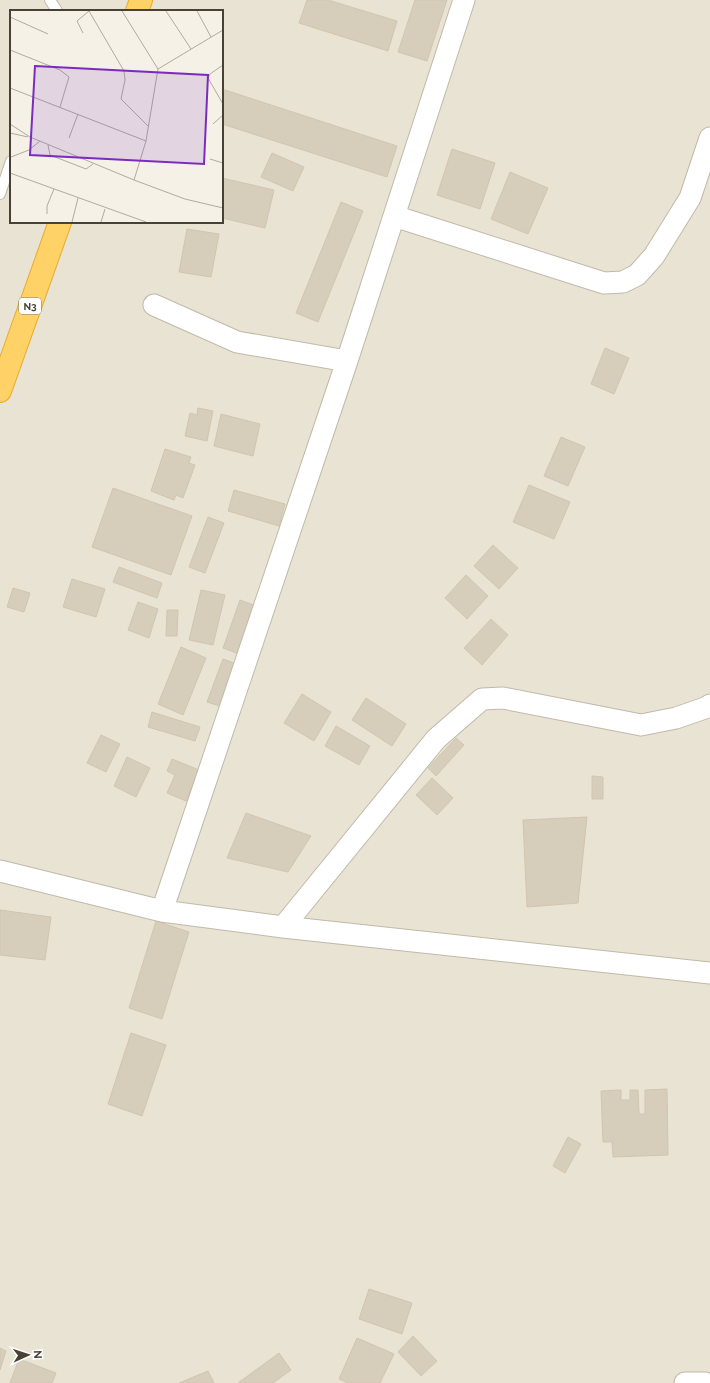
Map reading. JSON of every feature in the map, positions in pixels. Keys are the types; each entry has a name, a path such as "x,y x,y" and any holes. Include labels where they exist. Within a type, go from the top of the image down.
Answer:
{"highway":[{"path":"137,10 141,0"},
{"name":"N3","path":"0,391 60,223"}],"street":[{"path":"162,911 347,361 464,0"},
{"path":"394,216 604,283 623,282 637,275 654,256 690,198 710,138"},
{"path":"154,305 237,342 347,361"},
{"path":"283,927 436,739 482,699 503,698 641,725 676,718 706,708 710,705"},
{"path":"0,871 162,911 283,927 710,973"},
{"path":"685,1383 705,1383"}],"lane":[{"path":"50,0 56,10"},
{"path":"0,194 10,163"}],"shaded area":[{"path":"0,0 710,0 710,1383 0,1383"}],"building":[{"path":"307,0 328,0 397,21 388,51 299,23"},
{"path":"415,0 447,0 427,61 398,52"},
{"path":"223,89 397,146 387,177 223,124"},
{"path":"452,149 495,163 480,209 437,195"},
{"path":"272,153 304,167 293,191 261,177"},
{"path":"510,172 548,188 528,234 491,219"},
{"path":"223,178 274,190 265,228 223,218"},
{"path":"341,202 363,211 318,322 296,313"},
{"path":"187,229 219,234 211,277 179,272"},
{"path":"605,348 629,358 614,394 591,384"},
{"path":"198,408 213,411 207,441 185,436 190,413 197,415"},
{"path":"221,414 260,424 253,456 214,446"},
{"path":"561,437 585,447 568,486 544,476"},
{"path":"165,449 191,457 189,463 195,465 183,498 176,495 174,500 151,491"},
{"path":"529,485 570,502 554,539 513,522"},
{"path":"113,488 192,516 171,575 92,547"},
{"path":"234,490 285,504 279,526 228,511"},
{"path":"208,517 224,523 205,573 189,567"},
{"path":"493,545 518,568 499,589 474,566"},
{"path":"119,567 162,583 157,598 113,582"},
{"path":"466,575 488,596 467,619 445,598"},
{"path":"72,579 105,589 96,617 63,607"},
{"path":"13,588 30,593 24,612 7,607"},
{"path":"201,590 225,595 213,645 189,640"},
{"path":"240,600 259,607 242,655 223,648"},
{"path":"138,602 158,609 149,638 128,630"},
{"path":"167,610 178,610 177,636 166,636"},
{"path":"491,619 508,635 482,665 464,648"},
{"path":"181,647 206,658 183,715 158,704"},
{"path":"223,659 242,666 226,708 207,702"},
{"path":"302,694 331,712 314,741 284,723"},
{"path":"366,698 406,724 392,746 352,720"},
{"path":"152,712 200,727 195,741 148,727"},
{"path":"336,726 370,746 359,765 325,746"},
{"path":"101,735 120,744 106,772 87,763"},
{"path":"456,738 464,745 436,776 428,768"},
{"path":"127,757 150,768 136,797 114,786"},
{"path":"172,759 199,770 186,801 167,793 175,775 167,771"},
{"path":"592,776 603,777 603,799 592,799"},
{"path":"432,778 453,798 437,815 416,795"},
{"path":"246,813 311,836 288,872 227,858"},
{"path":"587,817 578,903 527,907 523,820"},
{"path":"0,910 51,917 45,960 0,955"},
{"path":"156,921 189,932 162,1019 129,1008"},
{"path":"131,1033 166,1045 142,1116 108,1104"},
{"path":"667,1089 668,1155 613,1157 612,1142 603,1142 601,1091 621,1090 621,1100 630,1100 630,1090 638,1090 639,1114 645,1114 645,1090"},
{"path":"568,1137 581,1144 565,1173 553,1166"},
{"path":"369,1289 412,1303 402,1334 359,1319"},
{"path":"413,1336 437,1361 421,1376 398,1352"},
{"path":"357,1338 394,1354 380,1383 348,1383 339,1379"},
{"path":"0,1348 6,1351 0,1370"},
{"path":"279,1353 291,1370 273,1383 238,1383"},
{"path":"19,1359 56,1373 52,1383 10,1383"},
{"path":"208,1371 214,1383 179,1383"}]}
